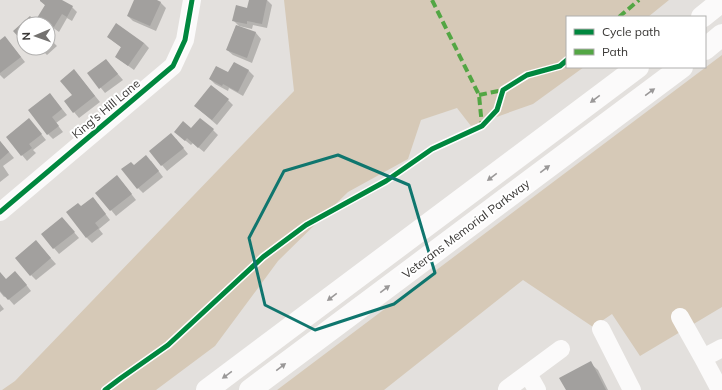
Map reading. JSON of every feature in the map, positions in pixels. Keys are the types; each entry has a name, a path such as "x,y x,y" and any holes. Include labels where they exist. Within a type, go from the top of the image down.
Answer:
{"main road":[{"path":"703,16 722,1"},
{"path":"706,47 722,35"},
{"path":"207,390 637,68"},
{"name":"Veterans Memorial Parkway","path":"250,390 681,68"}],"street":[{"name":"King's Hill Lane","path":"0,212 173,66 185,40 192,0"},
{"path":"680,316 720,390"},
{"path":"601,329 632,390"},
{"path":"703,358 722,348"},
{"path":"507,389 561,349"},
{"path":"528,374 537,390"}],"highlighted area":[{"path":"338,155 409,185 435,273 394,304 315,330 265,305 249,238 284,171"}],"shaded area":[{"path":"284,0 669,0 649,16 566,16 566,68 583,68 533,104 471,126 457,108 421,120 408,159 348,192 278,261 215,346 156,390 2,390 15,381 294,91"},
{"path":"722,55 722,307 640,356 612,314 593,327 523,280 384,390 277,390 706,68"}],"building":[{"path":"62,0 73,6 67,17 62,14 56,24 56,16 38,16 45,5 40,1"},
{"path":"134,0 157,0 161,2 150,26 127,16"},
{"path":"249,0 267,0 262,24 247,21 247,24 232,21 236,5 247,8"},
{"path":"116,23 144,43 128,66 115,57 121,47 107,37"},
{"path":"236,25 256,32 247,58 226,50"},
{"path":"5,36 16,50 16,56 21,57 0,73 0,40"},
{"path":"106,59 118,74 99,89 87,73"},
{"path":"234,62 249,70 238,92 209,79 216,66 228,72"},
{"path":"74,69 95,96 73,113 64,101 72,95 60,81"},
{"path":"211,85 229,99 212,120 194,106"},
{"path":"50,93 62,109 52,117 59,126 47,135 28,110"},
{"path":"29,118 42,134 29,144 32,148 21,156 6,137"},
{"path":"200,118 214,129 198,148 187,138 185,141 174,132 183,121 191,128"},
{"path":"171,133 184,148 161,166 149,151"},
{"path":"0,141 9,152 0,160"},
{"path":"146,155 159,171 137,189 121,169 131,162 134,165"},
{"path":"117,175 132,194 110,211 95,193"},
{"path":"93,197 106,214 95,223 99,228 86,238 66,212 78,203 81,206"},
{"path":"62,217 75,232 53,249 41,234"},
{"path":"36,240 51,258 30,276 15,258"},
{"path":"15,271 27,285 8,300 0,291 0,272 6,279"},
{"path":"591,361 606,390 566,390 559,378"}],"marked path":[{"path":"432,0 479,95 482,126"},
{"path":"620,16 639,0"},
{"path":"479,95 503,90"}],"cycle path":[{"path":"0,212 173,66 185,40 192,0"},
{"path":"105,390 168,345 263,257 306,225 386,181 432,149 482,126 497,110 503,90 527,75 560,66 566,61"}]}
